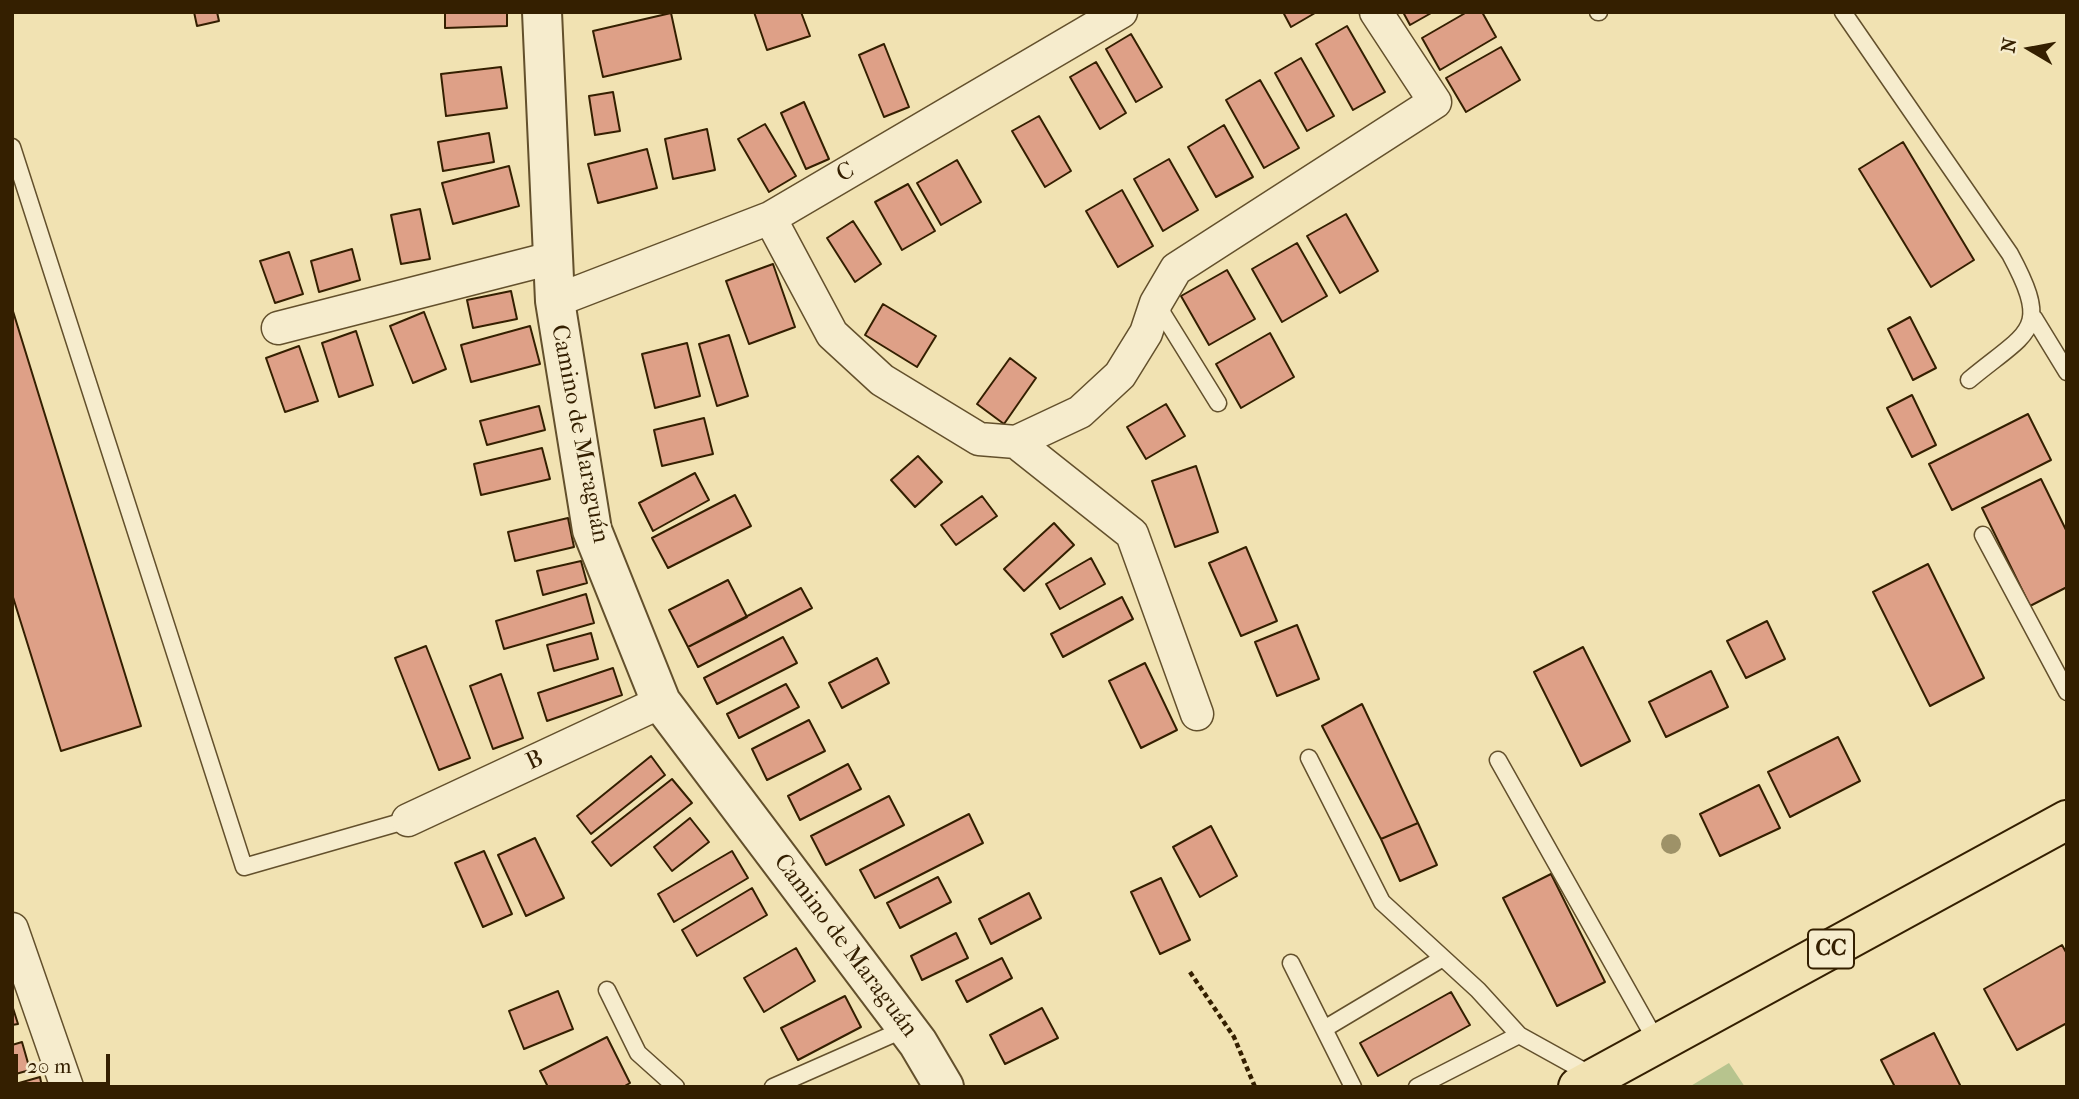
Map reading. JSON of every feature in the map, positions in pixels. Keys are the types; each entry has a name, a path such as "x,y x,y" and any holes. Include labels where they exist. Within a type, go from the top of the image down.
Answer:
{"main road":[{"name":"CC","path":"1586,1082 2067,820"}],"street":[{"name":"Camino de Maraguán","path":"542,12 555,301 592,530 661,702 907,1028 944,1087"},
{"name":"C","path":"555,301 770,218 1121,12"},
{"path":"770,218 832,334 882,380 979,439 1016,442 1080,412 1121,375 1146,333 1156,303 1176,269 1435,102 1376,12"},
{"path":"278,328 552,258"},
{"path":"1016,442 1132,534 1197,714"},
{"name":"B","path":"408,820 661,702"},
{"path":"12,929 67,1087"}],"lane":[{"path":"1843,12 2010,254 2030,291 2034,318 2067,372"},
{"path":"12,147 244,867 408,820"},
{"path":"1156,303 1218,403"},
{"path":"1969,380 2023,336 2034,318"},
{"path":"1983,535 2067,692"},
{"path":"1309,758 1382,902 1478,990 1519,1035 1586,1082"},
{"path":"1498,760 1658,1044"},
{"path":"1324,1029 1443,958"},
{"path":"1291,963 1353,1087"},
{"path":"607,990 638,1053 676,1087"},
{"path":"773,1087 907,1028"},
{"path":"1417,1087 1445,1081 1519,1035"}],"path":[{"path":"1190,972 1234,1037 1255,1087"}],"green space":[{"path":"1729,1063 1745,1087 1689,1087"}],"building":[{"path":"194,12 217,12 219,21 197,26"},
{"path":"445,12 507,12 507,26 445,28"},
{"path":"754,12 801,12 810,36 767,50"},
{"path":"1283,12 1315,12 1315,13 1291,27"},
{"path":"1403,12 1433,12 1410,25"},
{"path":"1467,12 1482,12 1496,37 1440,70 1422,38"},
{"path":"671,13 681,59 603,77 593,31"},
{"path":"1347,26 1385,92 1353,110 1316,44"},
{"path":"1131,34 1162,87 1136,102 1106,49"},
{"path":"884,44 909,107 884,117 859,55"},
{"path":"1501,47 1520,80 1466,112 1446,78"},
{"path":"1301,58 1334,116 1307,131 1275,73"},
{"path":"1096,62 1126,113 1100,129 1070,77"},
{"path":"501,67 507,108 446,116 441,74"},
{"path":"1260,80 1299,148 1264,168 1226,100"},
{"path":"613,92 620,131 595,135 589,96"},
{"path":"804,102 829,159 806,169 781,113"},
{"path":"1039,116 1071,171 1045,187 1012,131"},
{"path":"765,124 796,176 769,192 738,139"},
{"path":"1224,125 1253,177 1216,197 1188,147"},
{"path":"707,129 715,170 673,179 665,139"},
{"path":"489,133 494,162 443,171 438,142"},
{"path":"1903,142 1974,260 1931,287 1859,169"},
{"path":"647,149 657,188 598,203 588,164"},
{"path":"1169,159 1198,210 1163,231 1134,179"},
{"path":"957,160 981,202 941,225 917,183"},
{"path":"509,166 519,206 453,224 442,183"},
{"path":"908,184 935,231 902,250 875,202"},
{"path":"1122,190 1153,246 1118,267 1086,211"},
{"path":"420,209 430,259 401,264 391,215"},
{"path":"1346,214 1378,271 1340,293 1307,236"},
{"path":"853,221 881,264 855,282 827,238"},
{"path":"1297,243 1327,296 1282,322 1252,269"},
{"path":"352,249 360,280 319,292 311,261"},
{"path":"289,252 303,294 275,303 260,261"},
{"path":"773,264 795,327 749,344 726,281"},
{"path":"1227,270 1255,319 1209,345 1181,296"},
{"path":"511,291 517,319 473,328 467,300"},
{"path":"883,304 936,336 917,367 865,335"},
{"path":"12,308 141,726 61,751 12,594"},
{"path":"424,312 446,369 413,383 390,326"},
{"path":"1910,317 1936,368 1913,380 1888,329"},
{"path":"530,326 540,364 471,382 461,345"},
{"path":"356,331 373,385 339,397 322,343"},
{"path":"1270,333 1294,377 1241,408 1216,364"},
{"path":"729,335 748,396 717,406 699,344"},
{"path":"687,343 700,396 655,408 642,354"},
{"path":"299,346 318,401 285,412 266,358"},
{"path":"1010,358 1036,378 1004,424 977,404"},
{"path":"1912,395 1936,445 1912,457 1887,408"},
{"path":"1166,404 1185,436 1146,459 1127,427"},
{"path":"539,406 545,430 487,445 480,421"},
{"path":"2028,414 2051,460 1952,510 1929,464"},
{"path":"704,418 713,454 662,466 654,430"},
{"path":"542,448 550,479 481,495 474,464"},
{"path":"918,456 942,482 915,507 891,480"},
{"path":"1196,466 1218,532 1175,547 1152,481"},
{"path":"695,473 709,500 653,531 639,503"},
{"path":"2041,479 2067,532 2067,587 2030,606 1982,508"},
{"path":"735,495 751,526 668,568 652,538"},
{"path":"982,496 997,516 956,545 941,525"},
{"path":"568,518 574,547 515,561 508,532"},
{"path":"1054,523 1074,545 1024,591 1004,569"},
{"path":"1246,547 1277,621 1241,636 1209,563"},
{"path":"1091,558 1105,584 1060,609 1046,584"},
{"path":"581,561 587,583 543,595 537,571"},
{"path":"1928,564 1984,678 1930,706 1873,592"},
{"path":"728,580 747,617 688,647 669,610"},
{"path":"801,588 812,608 698,667 688,647"},
{"path":"586,594 594,623 504,649 496,621"},
{"path":"1122,597 1133,619 1063,657 1051,634"},
{"path":"1767,621 1785,659 1746,678 1727,641"},
{"path":"1297,625 1319,679 1277,696 1255,642"},
{"path":"591,633 598,659 554,671 547,645"},
{"path":"783,637 797,663 717,704 704,678"},
{"path":"426,646 470,758 439,770 395,658"},
{"path":"1583,647 1630,741 1581,766 1534,672"},
{"path":"877,658 889,683 842,708 829,683"},
{"path":"1145,663 1177,730 1141,748 1109,681"},
{"path":"613,668 622,695 547,721 538,693"},
{"path":"1711,671 1728,707 1666,737 1649,702"},
{"path":"501,674 523,738 493,749 470,686"},
{"path":"786,684 799,707 739,738 727,714"},
{"path":"1362,704 1418,823 1381,839 1322,726"},
{"path":"809,720 825,751 767,780 752,749"},
{"path":"1838,737 1860,781 1790,817 1768,772"},
{"path":"651,756 665,775 591,834 577,816"},
{"path":"848,764 861,789 800,820 788,796"},
{"path":"672,779 692,803 611,866 592,842"},
{"path":"1759,785 1780,828 1720,856 1700,814"},
{"path":"889,796 904,825 826,865 811,836"},
{"path":"969,814 983,843 875,898 860,870"},
{"path":"690,818 709,842 672,871 654,847"},
{"path":"1418,823 1437,865 1400,881 1381,839"},
{"path":"1211,826 1237,876 1200,897 1173,847"},
{"path":"535,838 564,898 526,916 498,855"},
{"path":"484,851 512,914 483,927 455,863"},
{"path":"732,851 748,878 674,922 658,894"},
{"path":"1551,874 1605,982 1557,1006 1503,898"},
{"path":"938,877 951,902 900,928 887,903"},
{"path":"1161,878 1190,940 1160,954 1131,892"},
{"path":"752,888 767,915 697,956 682,930"},
{"path":"1029,893 1041,918 991,944 979,919"},
{"path":"956,933 968,958 922,980 911,956"},
{"path":"2062,945 2067,954 2067,1023 2017,1050 1984,989"},
{"path":"796,948 815,981 764,1012 744,978"},
{"path":"1002,958 1012,978 967,1002 956,981"},
{"path":"558,991 573,1029 524,1049 509,1011"},
{"path":"1451,992 1470,1025 1378,1076 1360,1043"},
{"path":"845,996 861,1027 798,1060 781,1028"},
{"path":"12,1005 18,1024 12,1025"},
{"path":"1042,1008 1058,1038 1005,1064 990,1035"},
{"path":"1934,1033 1961,1087 1895,1087 1881,1060"},
{"path":"607,1037 630,1083 623,1087 548,1087 540,1071"},
{"path":"22,1042 30,1070 12,1075 12,1045"},
{"path":"40,1077 42,1087 12,1087 12,1085"}]}
